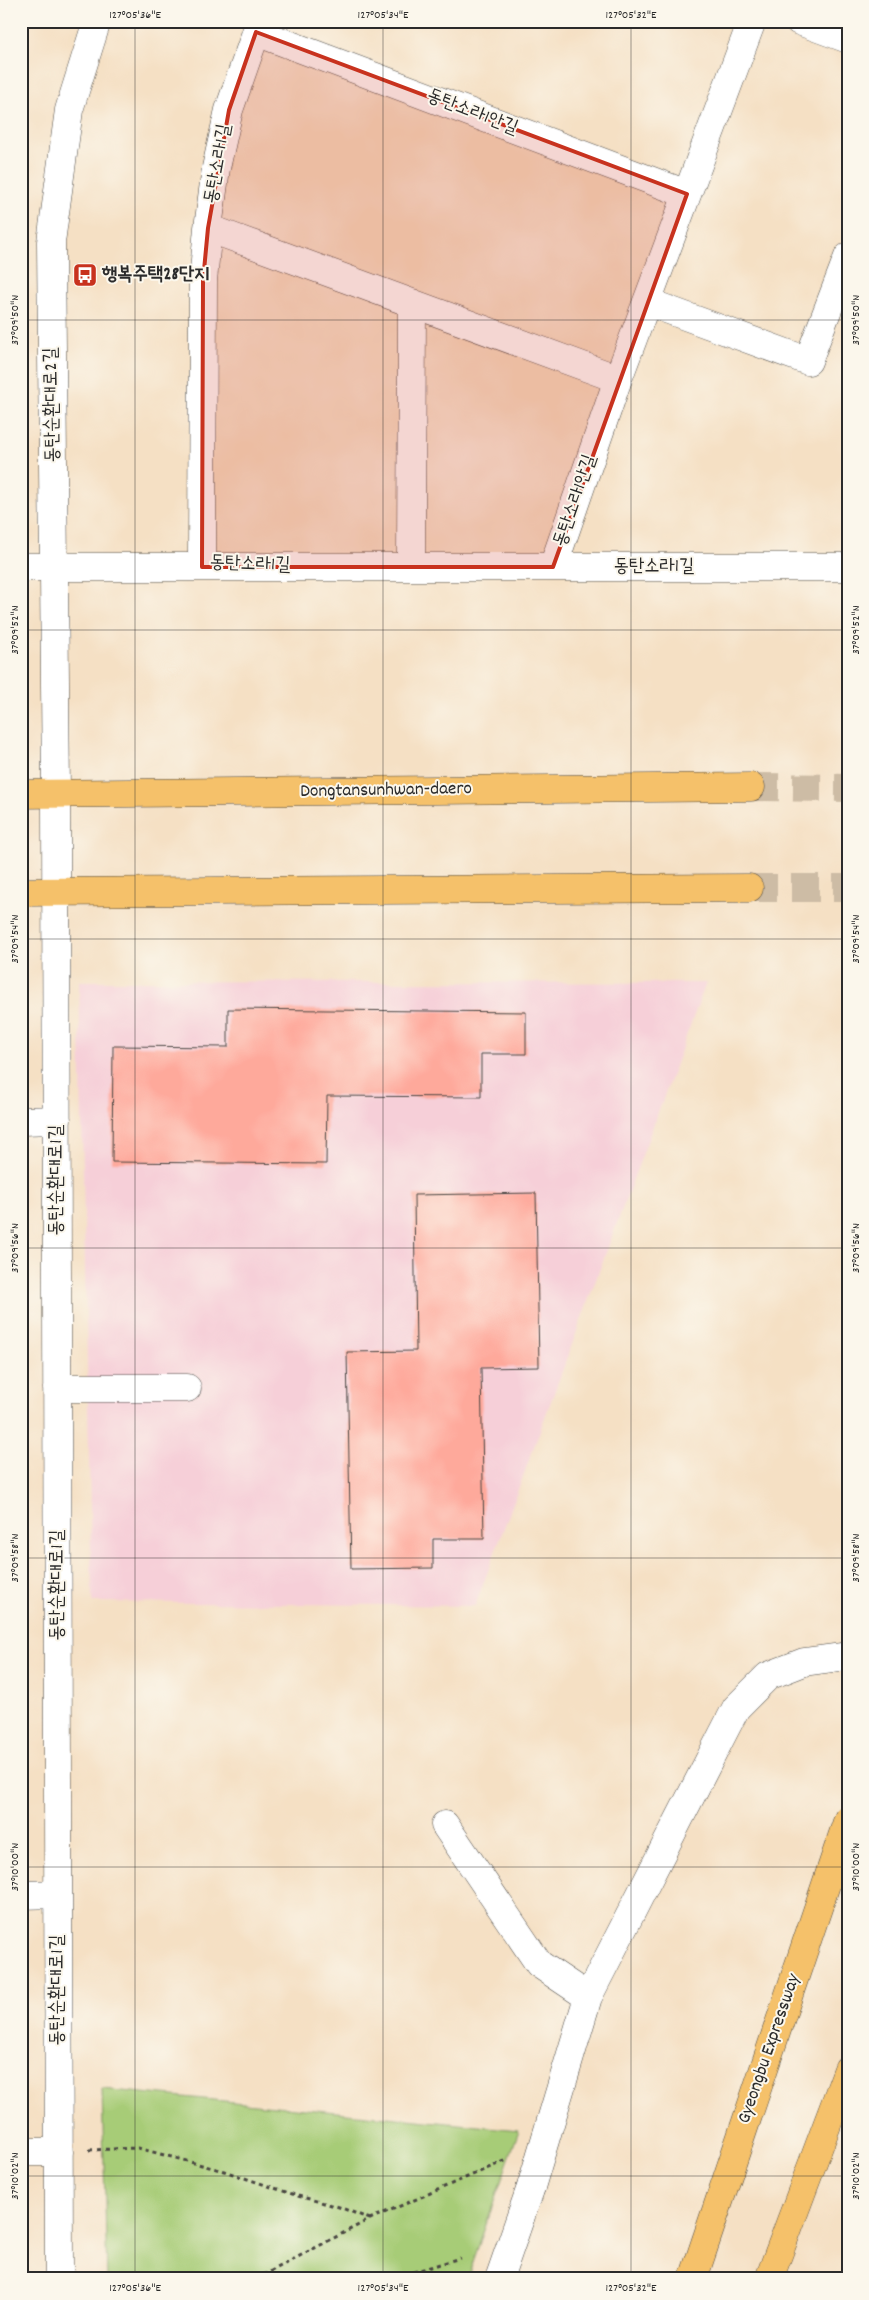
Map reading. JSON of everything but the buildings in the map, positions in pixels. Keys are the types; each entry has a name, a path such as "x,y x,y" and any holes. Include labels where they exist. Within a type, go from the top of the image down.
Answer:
{"main road":[{"name":"Dongtansunhwan-daero","path":"21,794 751,787"},
{"path":"21,892 749,888"},
{"name":"Gyeongbu Expressway","path":"693,2279 848,1819"},
{"path":"769,2279 848,2069"}],"street":[{"name":"동탄순환대로2길","path":"56,794 51,242 69,110 97,21"},
{"name":"동탄소라1안길","path":"553,567 618,379 752,21"},
{"path":"799,21 848,39"},
{"name":"동탄소라1안길","path":"258,27 687,194"},
{"name":"동탄소라1길","path":"258,27 229,110 216,168 208,228 203,281 202,567 848,567"},
{"path":"208,228 618,379"},
{"path":"647,302 808,361 848,257"},
{"path":"411,567 412,303"},
{"path":"21,567 202,567"},
{"name":"동탄순환대로1길","path":"56,794 58,2279"},
{"path":"21,1120 57,1120"},
{"path":"57,1388 187,1388"},
{"path":"499,2279 531,2187 588,1997 736,1708 768,1676 804,1662 848,1656"},
{"path":"445,1825 539,1964 588,1997"},
{"path":"21,1895 58,1894"},
{"path":"21,2152 58,2152"}],"path":[{"path":"256,2279 370,2219 544,2144"},
{"path":"58,2152 138,2148 224,2171 298,2196 339,2207 370,2219"},
{"path":"390,2279 460,2258"}],"highlighted area":[{"path":"256,32 687,194 553,567 202,567 203,281 208,228 229,110"}],"shaded area":[{"path":"79,981 706,983 475,1606 92,1602"}],"green space":[{"path":"102,2089 519,2130 467,2279 107,2279"}],"tunnel":[{"path":"751,787 848,788"},
{"path":"749,888 848,888"}],"place":[{"name":"행복주택28단지","path":"85,275"}]}
